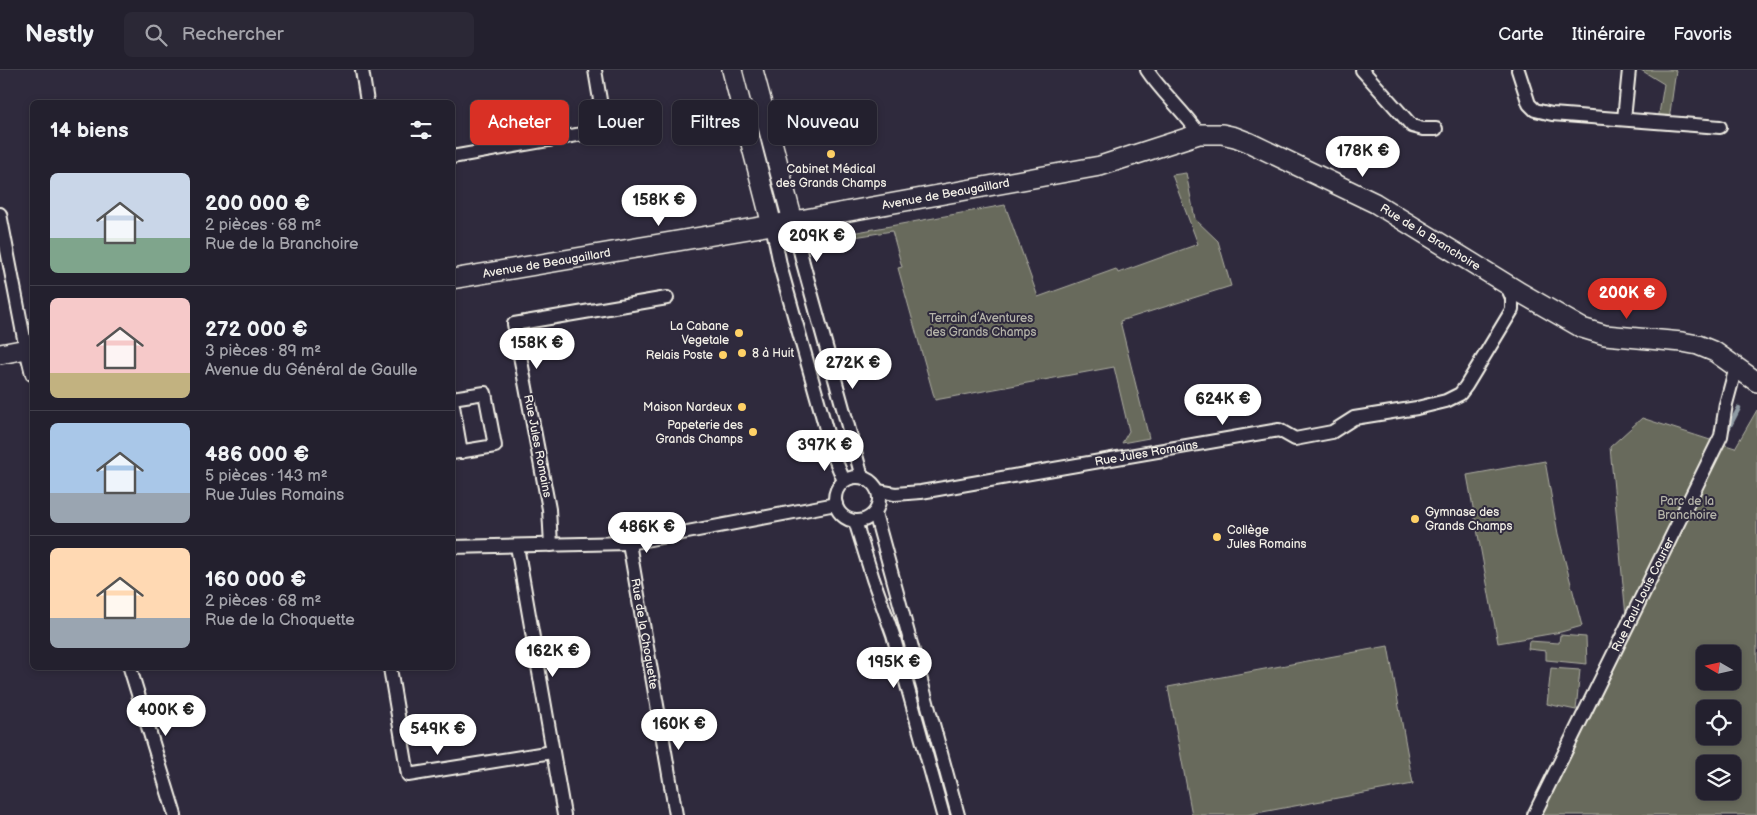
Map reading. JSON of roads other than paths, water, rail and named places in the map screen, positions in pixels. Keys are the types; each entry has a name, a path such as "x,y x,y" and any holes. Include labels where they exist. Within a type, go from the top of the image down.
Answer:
{"main road":[{"path":"732,70 772,225"},
{"path":"753,70 793,221"},
{"name":"Avenue de Beaugaillard","path":"455,278 772,225 1100,166 1200,134"},
{"name":"Rue de la Branchoire","path":"1200,134 1222,134 1235,137 1361,196 1582,328 1604,335 1698,345 1707,348 1757,382"},
{"path":"0,354 29,349"}],"street":[{"path":"362,70 367,100"},
{"path":"455,156 605,130 595,70"},
{"path":"1146,70 1156,85 1200,134"},
{"path":"1362,70 1412,126 1424,130 1436,129"},
{"path":"1518,70 1529,104 1535,110 1552,114 1720,127"},
{"path":"1624,119 1629,70"},
{"path":"0,214 29,349"},
{"path":"793,221 803,264 862,477"},
{"path":"772,225 781,269 835,463 844,481"},
{"name":"Rue Jules Romains","path":"878,491 895,494 920,492 1279,430 1295,438 1332,432 1354,418 1417,408 1446,401 1460,394 1466,386 1512,310 1512,298 1506,284"},
{"name":"Rue Jules Romains","path":"551,545 549,509 514,324 667,298"},
{"name":"Rue Paul-Louis Courier","path":"1534,815 1721,436 1726,404 1736,367"},
{"path":"455,398 486,393 495,446 457,452 455,431"},
{"path":"862,477 872,482 878,491 879,502 875,513 866,519 855,521 843,516 836,504 837,489 849,478 862,477"},
{"path":"455,546 630,543 836,504"},
{"path":"875,513 887,551 958,815"},
{"path":"855,521 893,635 943,815"},
{"name":"Rue de la Choquette","path":"630,543 676,815"},
{"path":"517,546 564,815"},
{"path":"131,670 175,815"},
{"path":"390,670 408,775 552,752"}],"waterway":[{"path":"1726,433 1739,408"}],"place":[{"name":"Cabinet Médical des Grands Champs","path":"831,154"},
{"name":"La Cabane Vegetale","path":"739,333"},
{"name":"8 à Huit","path":"742,353"},
{"name":"Relais Poste","path":"723,355"},
{"name":"Maison Nardeux","path":"742,407"},
{"name":"Papeterie des Grands Champs","path":"753,432"},
{"name":"Gymnase des Grands Champs","path":"1415,519"},
{"name":"Collège Jules Romains","path":"1217,537"}],"park label":[{"name":"Terrain d’Aventures des Grands Champs","path":"981,325"},
{"name":"Parc de la Branchoire","path":"1687,508"}]}
